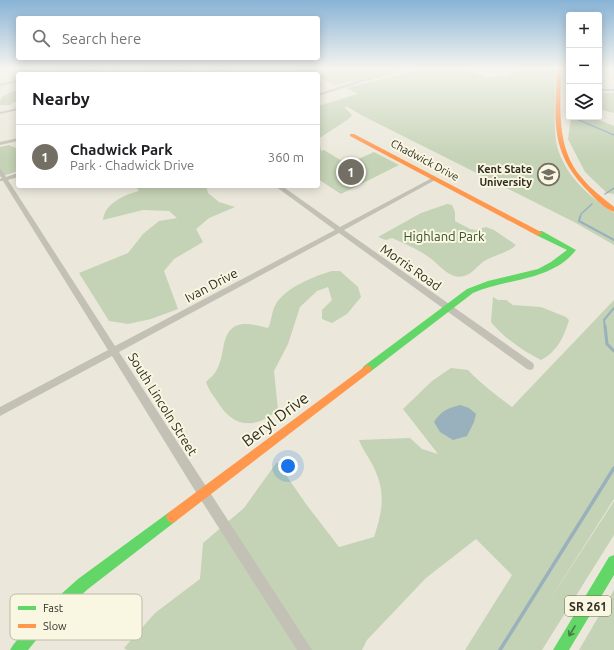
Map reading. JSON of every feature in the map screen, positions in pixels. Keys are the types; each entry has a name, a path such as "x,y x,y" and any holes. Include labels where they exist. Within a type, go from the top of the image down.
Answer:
{"street":[{"path":"559,98 559,130 564,154 569,166 585,185 614,210"},
{"path":"0,113 16,109"},
{"name":"Chadwick Drive","path":"352,135 572,250"},
{"path":"0,144 16,140"},
{"path":"2,177 16,175"},
{"name":"South Lincoln Street","path":"2,177 203,493 305,650"},
{"name":"Ivan Drive","path":"0,412 434,179"},
{"name":"Morris Road","path":"281,188 530,366"},
{"name":"Beryl Drive","path":"72,594 476,287 493,281 542,270 556,263 572,250"},
{"name":"SR 261","path":"561,650 614,562"},
{"name":"Beryl Drive","path":"18,650 26,640"}],"green space":[{"path":"2,98 16,98 16,102 13,102 11,105 0,105"},
{"path":"344,98 555,98 556,141 559,152 570,173 578,183 595,199 614,213 614,245 574,222 363,116 346,106 345,108 352,115 350,118 320,138 320,105"},
{"path":"602,98 614,98 614,113 602,110"},
{"path":"571,120 599,120 614,126 614,194 607,193 585,172 568,139"},
{"path":"9,145 16,148 16,172 0,177 0,147"},
{"path":"320,145 321,151 324,150 347,164 374,152 399,165 341,194 320,180"},
{"path":"137,188 207,188 208,193 219,202 235,207 209,218 196,229 203,242 174,259 164,271 178,309 151,319 128,324 109,321 79,273 128,253 143,234 159,221 177,218 169,211 143,210 103,220 107,209 111,204 122,197 139,191"},
{"name":"Highland Park","path":"447,204 452,205 455,212 455,221 470,229 476,230 486,227 494,230 516,245 506,252 486,260 467,275 458,277 446,272 430,258 411,247 392,238 386,240 378,237 421,213"},
{"path":"332,271 340,271 358,287 361,297 347,314 332,323 322,319 322,310 332,300 328,287 317,291 300,307 288,344 274,371 278,410 261,421 252,423 244,423 230,417 212,394 206,382 218,368 224,344 231,330 235,326 241,324 268,328 274,307 280,298 301,283"},
{"path":"493,297 498,300 506,300 513,305 541,307 566,317 569,320 562,338 556,348 547,357 541,360 527,353 508,339 491,322"},
{"path":"614,300 614,499 544,609 614,501 614,535 542,650 465,650 512,575 476,539 426,578 367,640 362,650 127,650 124,648 131,640 142,640 142,628 155,613 200,579 203,543 244,508 277,462 306,504 339,547 374,537 381,512 381,487 373,466 359,440 410,438 422,449 438,454 403,409 432,381 451,368 468,370 483,385 512,407"},
{"path":"614,590 614,650 579,650"}],"water":[{"path":"460,405 469,408 476,414 467,436 453,440 440,432 434,422 445,410"}],"waterway":[{"path":"579,120 614,135"},
{"path":"605,194 614,188"},
{"path":"580,218 581,214 592,204"},
{"path":"580,217 579,221 614,240"},
{"path":"605,327 604,320 614,308"},
{"path":"605,326 607,344 614,351"},
{"path":"500,650 614,468"}],"traffic: fast":[{"path":"367,369 470,291 488,284 541,271 558,262 572,250 539,233"},
{"path":"72,594 172,517"},
{"path":"561,650 614,562"},
{"path":"18,650 26,640"}],"traffic: slow":[{"path":"558,98 559,132 562,148 569,163 579,178 614,210"},
{"path":"352,135 539,233"},
{"path":"172,517 367,369"}],"place":[{"name":"Chadwick Park","path":"351,172"},
{"name":"Kent State University","path":"548,175"}]}
